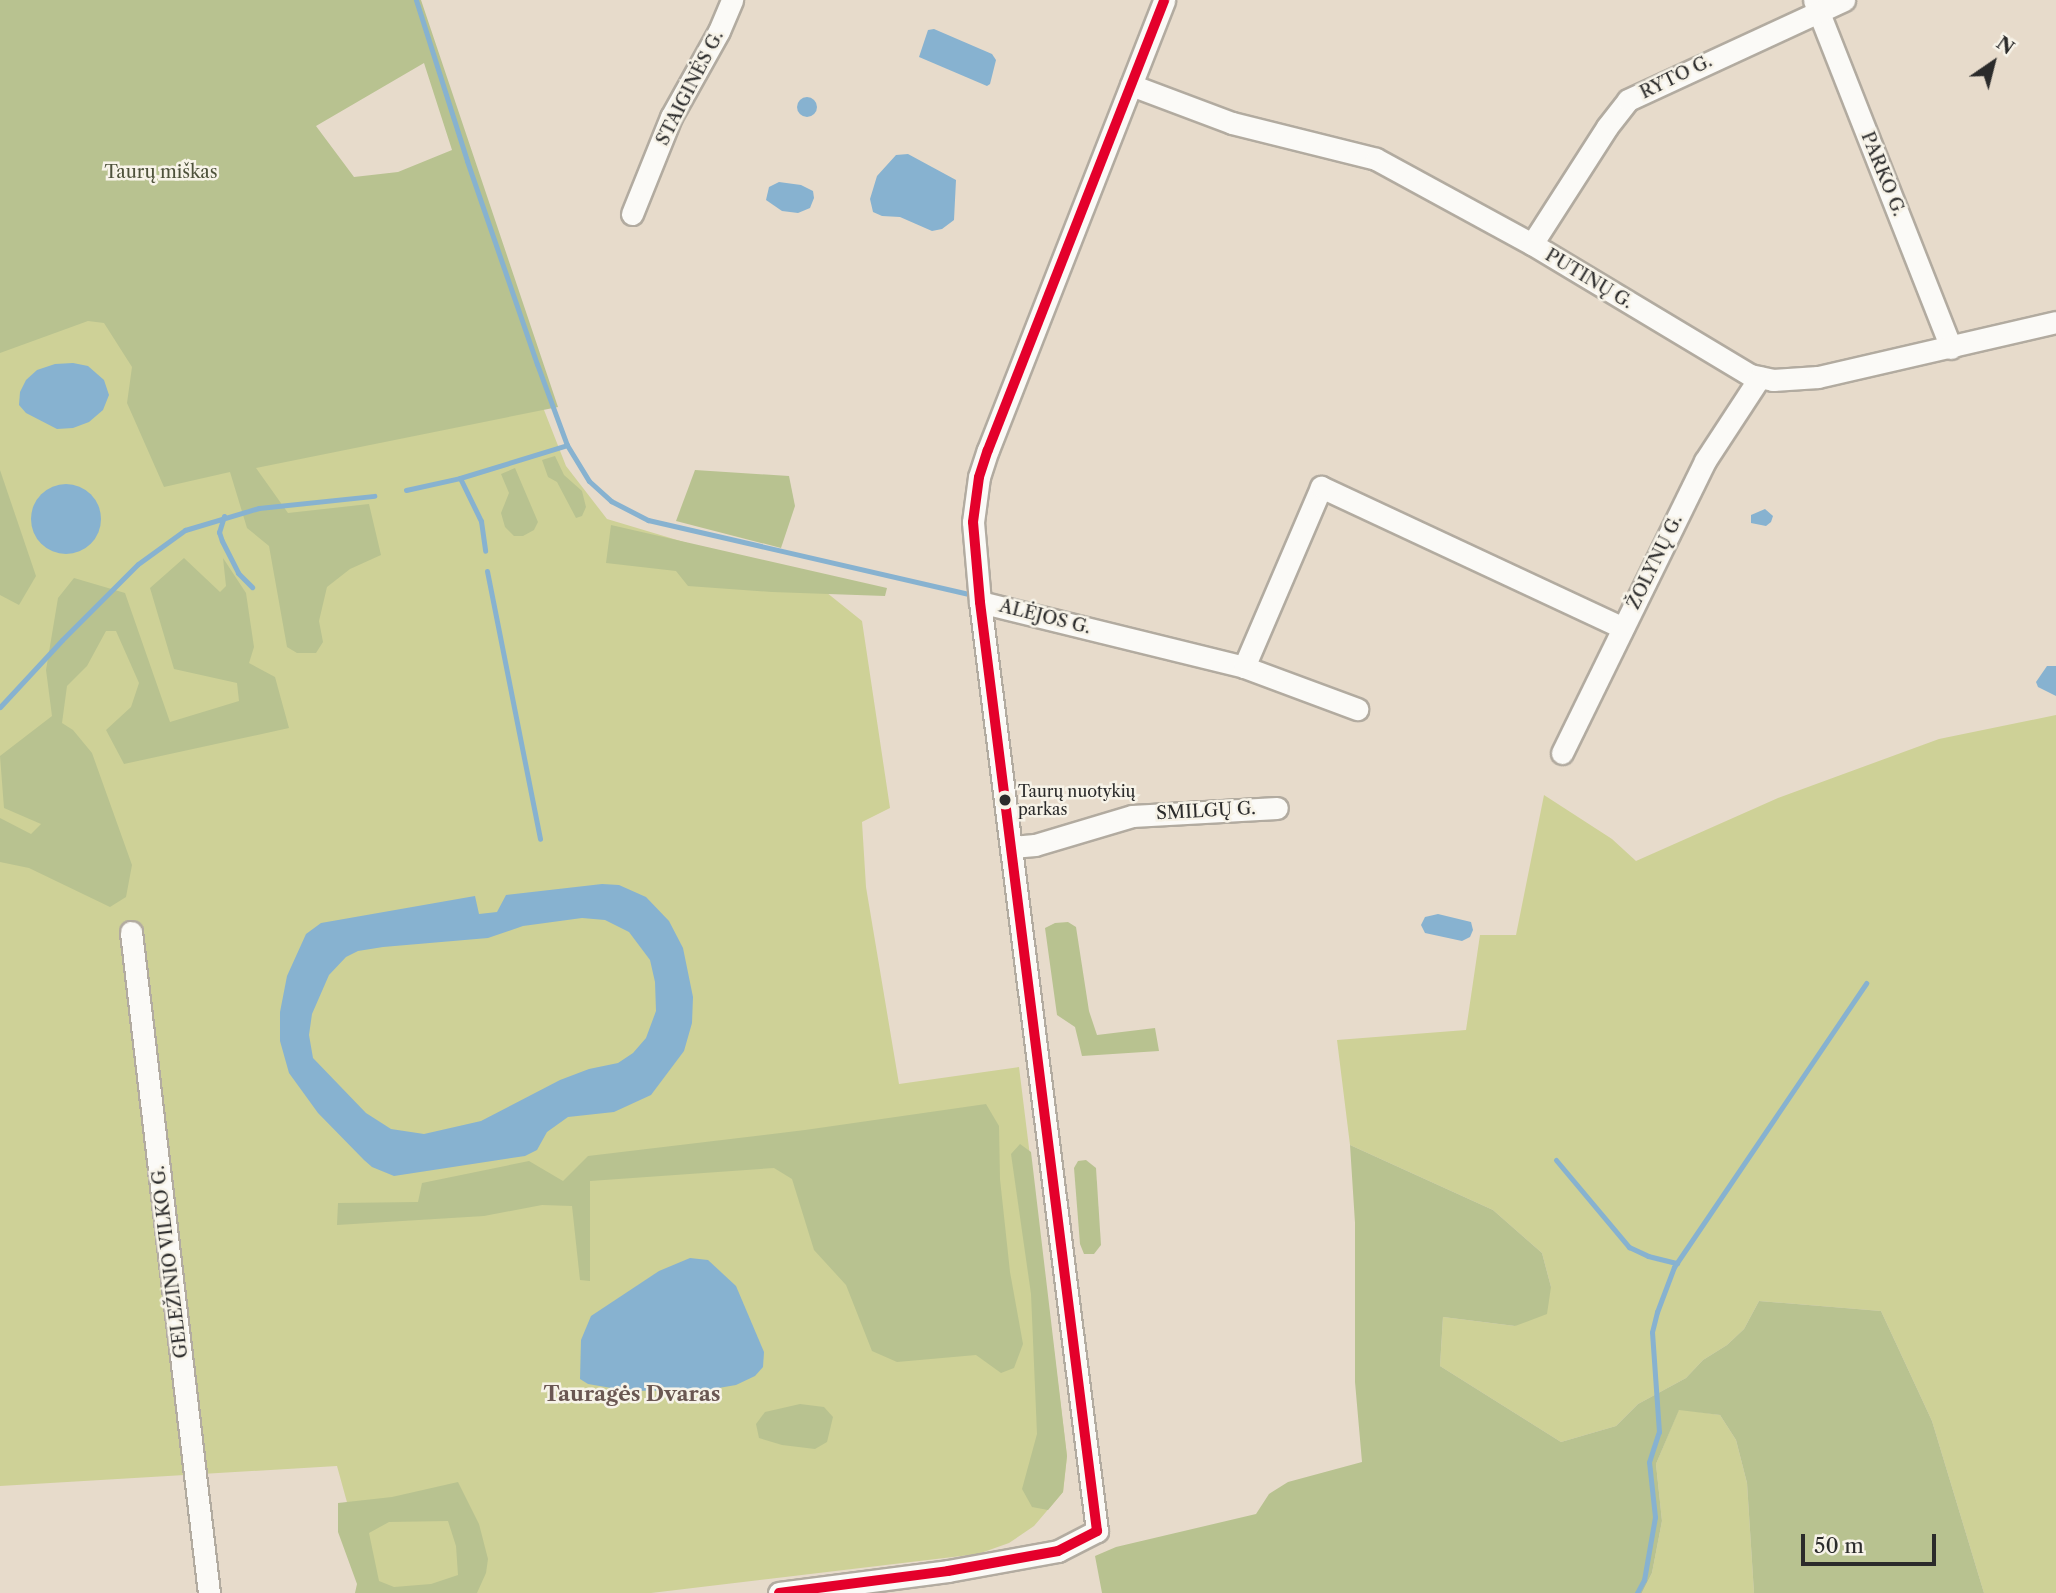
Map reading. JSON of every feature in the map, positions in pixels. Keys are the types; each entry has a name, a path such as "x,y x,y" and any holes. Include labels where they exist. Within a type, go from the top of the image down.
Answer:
{"street":[{"name":"STAIGINĖS G.","path":"632,214 671,117 719,31 732,0"},
{"name":"ALĖJOS G.","path":"1164,0 979,477 973,522 980,602 1244,667 1357,709"},
{"name":"RYTO G.","path":"1532,244 1607,127 1628,100 1816,6 1844,0"},
{"name":"PARKO G.","path":"1816,6 1951,348"},
{"name":"PUTINŲ G.","path":"1131,85 1232,123 1376,159 1532,244 1738,370 1760,377 1796,380 1818,377 2056,322"},
{"name":"ŽOLYNŲ G.","path":"1562,753 1705,461 1760,377"},
{"path":"1244,667 1321,487 1623,628"},
{"path":"779,1593 948,1571 1058,1551 1097,1531 980,602"},
{"name":"SMILGŲ G.","path":"1012,847 1035,845 1132,816 1278,808"},
{"name":"GELEŽINIO VILKO G.","path":"131,932 209,1593"}],"green space":[{"name":"Taurų miškas","path":"0,0 421,0 558,407 256,468 288,513 369,504 381,555 350,569 327,587 319,621 323,642 316,653 297,653 287,647 269,546 247,528 230,472 164,487 127,403 132,367 104,323 88,321 0,353","holes":["424,63 452,150 398,172 354,177 316,126"]},
{"path":"149,276 500,298 566,466 607,519 811,580 862,621 890,808 862,822 866,887 899,1084 1019,1067 1067,1456 1063,1492 1034,1526 1009,1543 978,1554 651,1593 372,1593 337,1466 0,1486 0,330"},
{"path":"555,456 564,475 582,491 586,507 582,516 576,518 557,482 548,477 542,460"},
{"path":"515,468 538,522 534,530 523,536 514,536 505,527 501,513 509,493 501,474"},
{"path":"0,470 36,576 19,605 0,595"},
{"path":"695,470 789,476 795,506 781,548 676,521"},
{"path":"611,525 887,588 885,596 688,586 676,571 606,563"},
{"path":"184,558 220,592 226,586 223,558 246,593 254,647 249,663 275,677 289,728 124,764 106,730 131,707 139,683 116,631 106,631 87,666 67,686 62,723 73,730 92,753 132,865 126,897 110,907 29,868 0,862 0,818 31,834 41,824 4,808 0,756 52,716 46,670 58,598 74,578 125,593 170,722 239,701 237,683 174,669 150,588"},
{"path":"2056,715 2056,1593 1984,1593 1932,1421 1881,1311 1759,1301 1744,1329 1727,1345 1703,1360 1686,1378 1638,1404 1616,1426 1561,1442 1440,1366 1443,1317 1515,1326 1551,1287 1542,1253 1493,1210 1350,1145 1337,1040 1466,1030 1480,935 1516,935 1544,795 1612,839 1636,861 1778,798 1939,739"},
{"path":"1068,922 1076,927 1089,1011 1097,1035 1155,1028 1159,1051 1082,1056 1075,1027 1057,1015 1045,928 1055,923"},
{"path":"986,1104 999,1126 1000,1179 1010,1272 1023,1344 1014,1368 1001,1373 976,1355 897,1362 872,1351 846,1285 814,1250 792,1179 774,1168 590,1181 590,1281 580,1280 572,1206 542,1205 484,1216 337,1225 338,1203 418,1202 422,1183 529,1161 563,1181 588,1156 805,1130"},
{"path":"1020,1144 1031,1152 1067,1456 1063,1492 1048,1510 1032,1507 1022,1489 1037,1434 1031,1294 1011,1154"},
{"path":"1350,1145 1493,1210 1542,1253 1551,1287 1547,1314 1515,1326 1443,1317 1440,1366 1561,1442 1616,1426 1638,1404 1686,1378 1703,1360 1727,1345 1744,1329 1759,1301 1881,1311 1932,1421 1984,1593 1754,1593 1747,1483 1736,1440 1720,1415 1679,1410 1656,1464 1662,1521 1652,1573 1642,1593 1102,1593 1095,1556 1116,1547 1256,1514 1269,1494 1288,1482 1362,1462 1355,1382 1355,1223"},
{"path":"1086,1160 1096,1168 1101,1245 1094,1254 1084,1254 1080,1244 1074,1168 1078,1161"},
{"path":"800,1404 824,1407 833,1417 827,1442 815,1449 782,1445 759,1438 756,1424 765,1412"},
{"path":"1679,1409 1720,1415 1736,1440 1747,1483 1754,1593 1642,1593 1652,1573 1662,1521 1656,1464"},
{"path":"458,1482 479,1524 488,1559 486,1573 477,1593 355,1593 357,1584 338,1532 338,1503 392,1497","holes":["448,1521 456,1546 458,1575 431,1584 394,1587 379,1581 369,1533 389,1522"]}],"water":[{"path":"934,29 992,54 996,60 990,84 987,86 919,57 928,30"},
{"path":"807,97 814,100 817,107 814,114 807,117 800,114 797,107 800,100"},
{"path":"908,154 956,180 954,220 942,229 932,231 900,217 882,216 873,212 870,199 877,176 896,155"},
{"path":"779,182 801,185 813,191 814,198 810,208 798,213 782,211 766,200 769,187"},
{"path":"55,364 88,366 104,380 109,395 103,410 89,422 73,428 57,429 26,413 19,405 20,392 26,380 37,370"},
{"path":"59,484 73,484 86,490 95,499 101,519 99,532 91,544 73,554 59,554 46,548 37,539 31,526 31,512 37,499 46,490"},
{"path":"1765,509 1773,516 1771,522 1766,526 1751,523 1751,515"},
{"path":"2047,666 2056,666 2056,696 2038,687 2036,682"},
{"path":"602,884 619,885 646,897 669,921 683,948 693,997 692,1023 684,1051 651,1095 614,1112 568,1117 547,1132 537,1150 525,1156 394,1176 372,1167 318,1113 289,1073 280,1041 280,1012 287,976 306,934 321,923 475,896 479,914 497,912 506,895","holes":["582,918 605,920 629,932 650,960 655,982 656,1011 646,1038 633,1053 618,1063 589,1069 560,1080 481,1121 424,1134 391,1129 366,1113 313,1058 309,1035 312,1014 329,975 346,957 358,951 488,938 523,926"]},
{"path":"1438,914 1471,922 1473,930 1470,937 1462,941 1425,933 1421,925 1425,917"},
{"path":"690,1258 708,1260 736,1286 764,1352 763,1367 755,1376 736,1385 707,1390 629,1391 588,1384 580,1379 581,1340 591,1316 659,1271"}],"waterway":[{"path":"416,0 467,161 537,364 567,445 589,481 611,501 648,520 968,594"},
{"path":"406,490 460,478 567,445"},
{"path":"460,478 481,521 485,551"},
{"path":"0,707 138,564 185,530 259,508 374,496"},
{"path":"224,516 219,532 222,541 238,573 252,587"},
{"path":"487,571 540,839"},
{"path":"1637,1593 1644,1580 1655,1517 1649,1462 1659,1432 1652,1332 1657,1312 1674,1267 1866,983"},
{"path":"1556,1160 1629,1247 1648,1256 1677,1263"}],"transit line":[{"path":"779,1593 948,1571 1058,1551 1097,1531 980,602 973,522 979,477 988,450 1164,0"}],"place":[{"name":"Taurų nuotykių parkas","path":"1005,800"}],"district":[{"name":"Tauragės Dvaras","path":"632,1394"}]}
